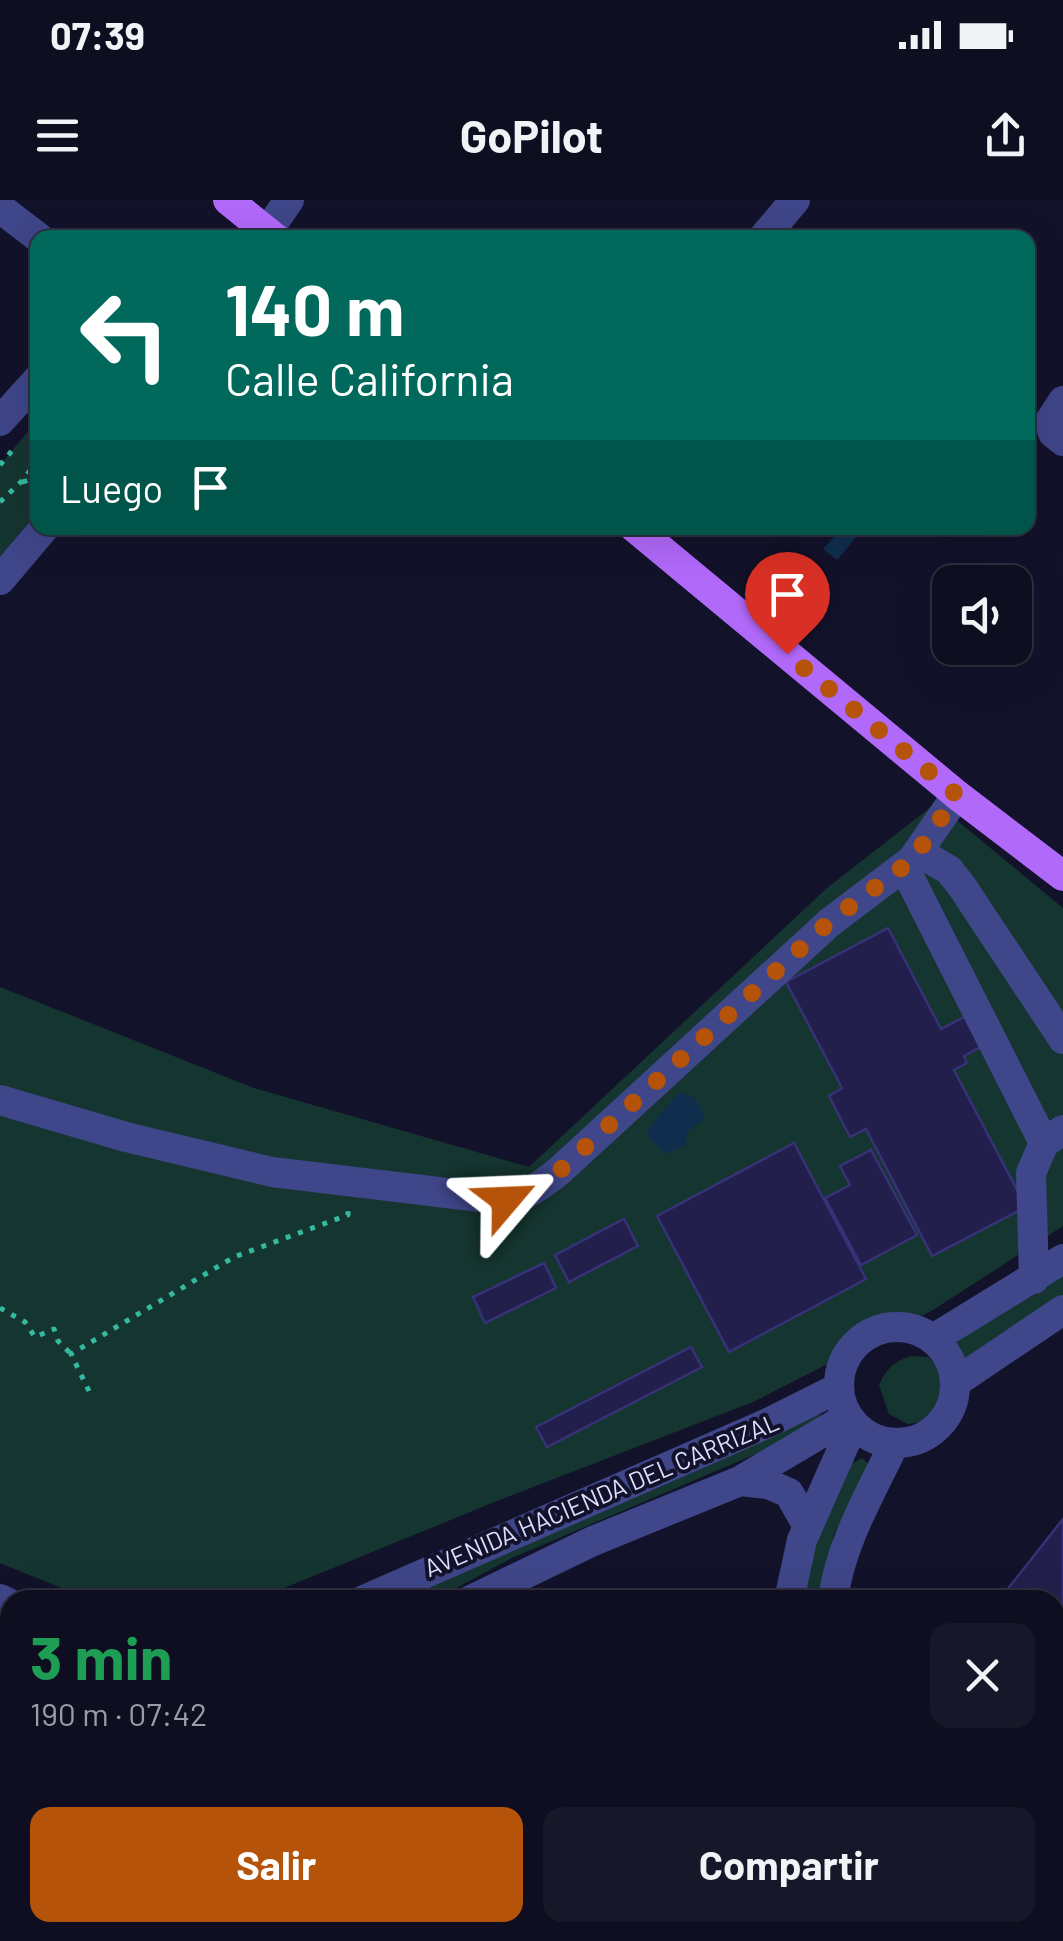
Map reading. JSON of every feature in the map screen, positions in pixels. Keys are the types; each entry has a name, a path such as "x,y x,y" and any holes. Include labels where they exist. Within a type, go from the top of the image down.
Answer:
{"main road":[{"path":"239,203 267,230"},
{"path":"643,535 957,795 1063,876"}],"street":[{"path":"273,230 290,200"},
{"path":"770,230 795,200"},
{"path":"0,208 30,231"},
{"path":"0,421 30,388"},
{"path":"1063,401 1050,421 1053,433 1063,440"},
{"path":"0,580 38,535"},
{"path":"0,1100 126,1137 272,1172 506,1200 518,1198 558,1172 829,922 911,859 957,795"},
{"path":"911,859 948,870 1063,1039"},
{"path":"911,859 1054,1136 1032,1173 1034,1279"},
{"path":"934,1339 1063,1259"},
{"path":"956,1382 1063,1310"},
{"path":"898,1326 934,1339 952,1366 956,1382 945,1419 931,1433 913,1442 894,1444 879,1442 851,1421 838,1388 840,1369 848,1351 879,1329 898,1326"},
{"name":"AVENIDA HACIENDA DEL CARRIZAL","path":"387,1590 768,1423 838,1388"},
{"path":"791,1590 807,1525 851,1421"},
{"name":"AVENIDA HACIENDA DEL CARRIZAL","path":"491,1590 594,1541 740,1481 851,1421"},
{"path":"834,1590 856,1521 894,1444"},
{"path":"740,1481 768,1484 789,1493 807,1525"}],"path":[{"path":"0,502 30,470"},
{"path":"24,479 30,490"},
{"path":"70,1354 234,1257 348,1215 348,1206"},
{"path":"0,1308 26,1322 34,1337 54,1329 89,1392"}],"green space":[{"path":"30,429 30,521 0,557 0,465"},
{"path":"936,803 1063,908 1063,1226 933,1310 753,1402 282,1590 66,1590 0,1563 0,987 254,1088 529,1167 827,888"},
{"path":"1063,1269 1063,1301 962,1369 943,1347"},
{"path":"912,1356 928,1357 942,1371 950,1393 932,1420 908,1424 889,1414 879,1385 892,1366"},
{"path":"818,1407 824,1425 512,1558 453,1590 408,1590"},
{"path":"862,1458 870,1465 834,1534 823,1590 805,1590 815,1545 851,1464"}],"water":[{"path":"836,535 858,535 837,560 823,549"},
{"path":"678,1093 696,1100 704,1119 688,1131 685,1145 666,1154 647,1136"}],"building":[{"path":"888,928 941,1029 968,1015 984,1045 964,1056 967,1063 954,1070 1026,1207 932,1256 866,1129 850,1137 829,1096 842,1088 786,982"},
{"path":"794,1143 866,1279 729,1352 657,1216"},
{"path":"871,1150 917,1235 861,1265 825,1198 850,1185 840,1166"},
{"path":"624,1219 638,1246 569,1282 555,1255"},
{"path":"544,1263 556,1288 485,1323 473,1297"},
{"path":"691,1347 702,1367 547,1447 536,1427"},
{"path":"1063,1519 1063,1590 1007,1590"}],"route":[{"path":"506,1200 532,1192 558,1172 829,922 912,860 957,795 787,654"}]}
